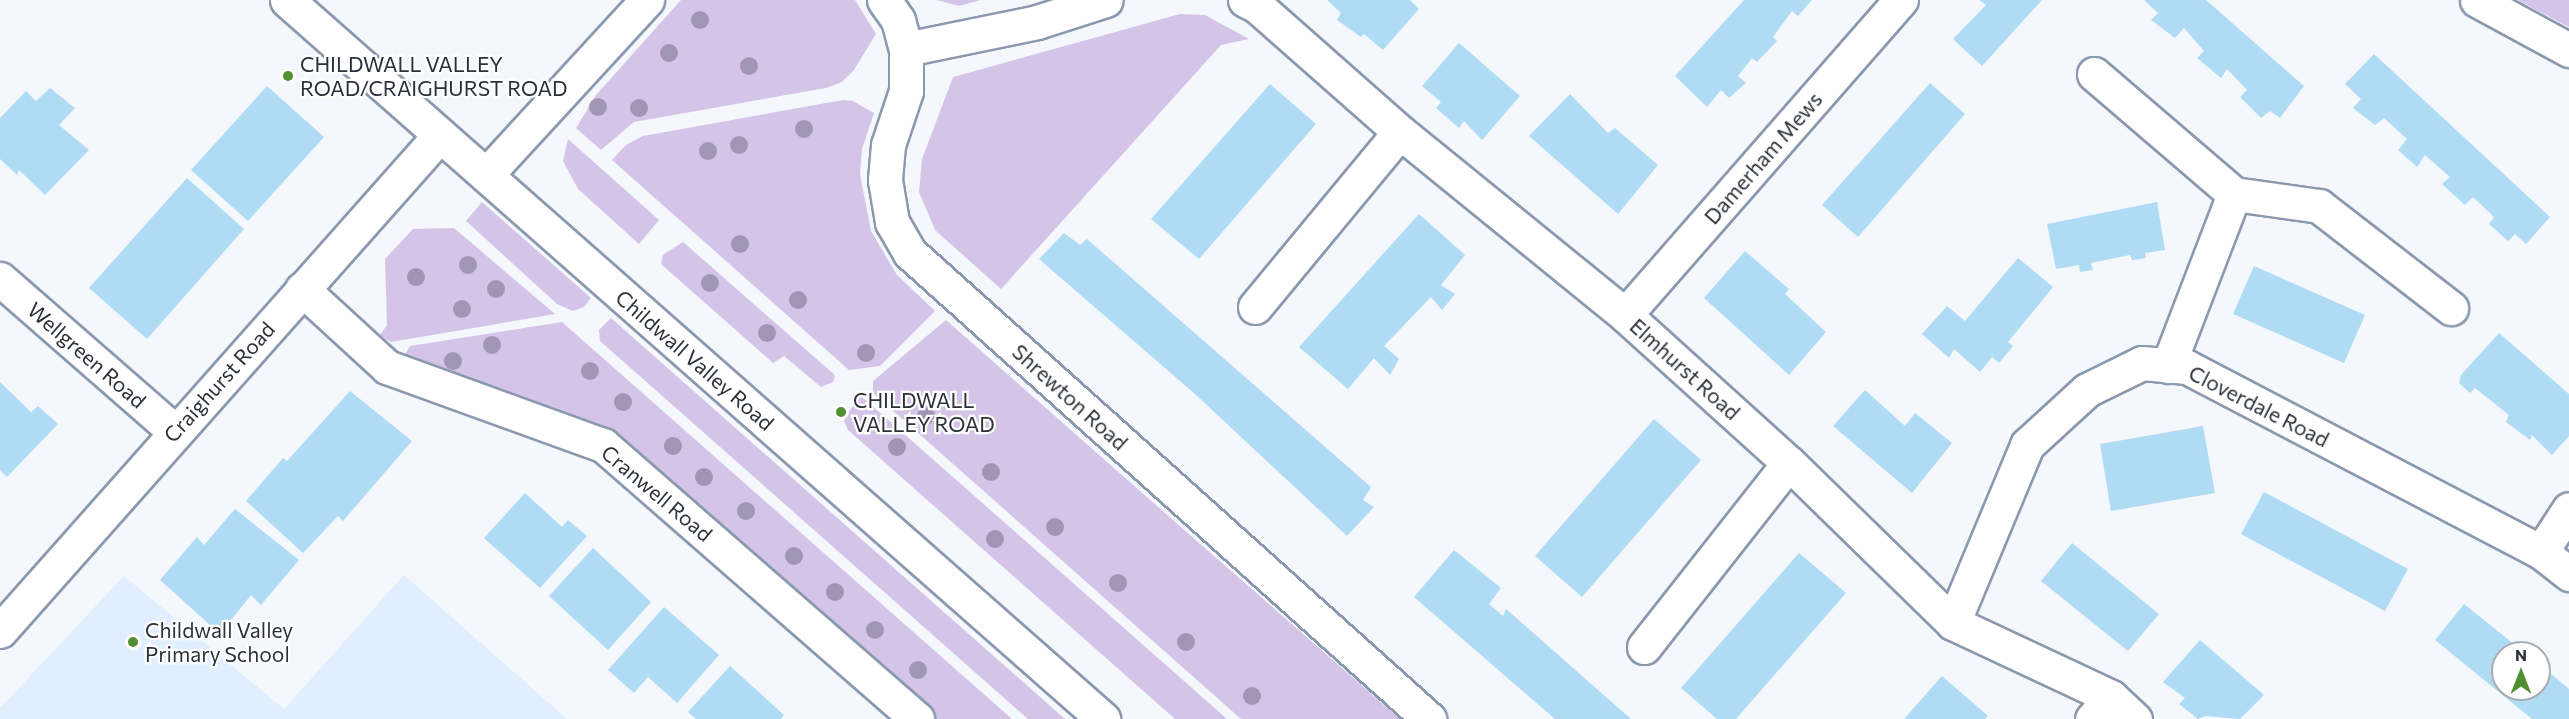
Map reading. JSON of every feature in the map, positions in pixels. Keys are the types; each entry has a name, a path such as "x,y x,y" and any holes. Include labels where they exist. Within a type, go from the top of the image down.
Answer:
{"street":[{"name":"Childwall Valley Road","path":"287,0 1103,719"},
{"path":"486,175 647,0"},
{"name":"Shrewton Road","path":"884,0 898,20 906,49 906,91 888,145 885,180 892,222 910,253 1429,719"},
{"path":"906,49 1037,22 1106,0"},
{"name":"Elmhurst Road","path":"1245,0 1257,6 1400,132 1625,315 1789,463 1953,622 2101,708 2135,719"},
{"name":"Damerham Mews","path":"1625,315 1901,0"},
{"path":"2476,0 2569,50"},
{"path":"2094,74 2234,194 2319,206 2451,308"},
{"path":"1255,307 1400,132"},
{"name":"Craighurst Road","path":"0,631 174,431 441,135"},
{"path":"2168,366 2234,194"},
{"name":"Wellgreen Road","path":"0,279 174,431"},
{"name":"Cranwell Road","path":"302,289 387,367 603,445 917,719"},
{"name":"Cloverdale Road","path":"1953,622 2027,445 2087,390 2142,363 2187,367 2541,552 2569,574"},
{"path":"1644,647 1789,463"},
{"path":"2541,552 2569,509"}],"shaded area":[{"path":"681,0 855,0 876,34 854,70 842,82 826,88 634,122 601,150 576,128 596,95"},
{"path":"936,0 981,0 959,6"},
{"path":"2518,0 2569,0 2569,27 2559,22"},
{"path":"1180,14 1205,15 1249,39 1221,45 1001,289 935,230 919,192 922,159 953,77"},
{"path":"843,100 853,101 874,113 862,149 860,174 871,231 897,275 935,311 880,366 849,370 612,160 626,145 643,136"},
{"path":"568,139 659,220 639,244 578,189 563,161"},
{"path":"482,202 591,298 584,307 573,311 557,304 466,221"},
{"path":"454,228 555,314 391,342 380,335 387,325 385,259 413,229"},
{"path":"683,242 835,375 833,382 821,387 784,356 773,363 661,264 663,255"},
{"path":"611,318 1065,719 1028,719 600,341 599,330"},
{"path":"946,320 1400,719 1241,719 873,393 873,381"},
{"path":"562,322 1012,719 937,719 640,456 600,426 427,367 405,354 410,346"},
{"path":"861,396 1227,719 1175,719 848,430 844,421 846,415"},
{"name":"Childwall Valley Primary School","path":"404,575 567,719 0,719 0,708 124,576 284,709"}],"building":[{"path":"1327,0 1410,0 1419,9 1383,50 1364,34 1361,37 1337,20 1341,13"},
{"path":"1744,0 1812,0 1798,16 1792,11 1773,37 1777,41 1757,62 1752,58 1738,76 1746,83 1729,98 1721,90 1707,107 1675,76"},
{"path":"1979,0 2042,0 1982,66 1953,39 1986,5"},
{"path":"2144,0 2206,0 2304,86 2280,118 2270,111 2261,118 2240,97 2247,90 2227,69 2221,78 2197,58 2204,51 2184,28 2175,38 2151,20 2158,13"},
{"path":"1459,43 1520,96 1482,140 1464,121 1459,128 1436,108 1441,102 1422,86"},
{"path":"2374,54 2550,217 2526,244 2515,234 2508,241 2489,224 2494,217 2473,197 2465,205 2442,184 2450,177 2425,155 2417,167 2398,150 2407,139 2384,118 2375,125 2353,108 2361,99 2345,84"},
{"path":"1930,83 1965,114 1858,237 1822,205"},
{"path":"1270,84 1316,124 1199,259 1151,219"},
{"path":"267,86 324,137 248,221 191,170"},
{"path":"50,88 75,108 59,125 89,150 45,195 19,170 17,175 0,159 0,118 26,91 36,101"},
{"path":"1570,94 1608,133 1615,128 1658,165 1618,214 1529,136"},
{"path":"187,178 244,229 147,339 89,288"},
{"path":"2157,202 2165,250 2145,253 2146,258 2132,260 2130,255 2091,263 2093,270 2080,272 2079,265 2056,269 2047,224"},
{"path":"1419,214 1465,255 1441,285 1455,294 1442,310 1431,297 1384,346 1399,359 1390,375 1374,358 1348,389 1299,347"},
{"path":"1064,233 1080,245 1087,239 1371,487 1363,500 1374,507 1347,536 1195,394 1039,259"},
{"path":"1745,251 1789,289 1785,294 1826,332 1789,375 1704,298"},
{"path":"2018,258 2053,287 2008,342 2013,346 1999,363 1992,357 1980,372 1954,349 1949,358 1922,334 1947,306 1965,321"},
{"path":"2254,266 2365,315 2344,363 2233,314"},
{"path":"2499,333 2569,394 2569,436 2552,455 2532,435 2530,440 2506,422 2509,415 2475,388 2470,393 2459,383 2461,375"},
{"path":"0,382 31,412 38,406 58,424 7,477 0,470"},
{"path":"1865,390 1905,426 1915,413 1952,443 1912,493 1833,426"},
{"path":"350,391 412,441 343,521 338,516 303,553 246,501 283,458 287,461"},
{"path":"1654,419 1701,460 1582,597 1535,556"},
{"path":"2203,426 2215,493 2111,511 2100,444"},
{"path":"2264,492 2408,569 2385,611 2241,534"},
{"path":"525,493 562,527 568,520 587,536 540,588 484,538"},
{"path":"235,509 299,560 261,605 251,595 220,634 160,580 197,537 204,545"},
{"path":"2072,543 2159,614 2128,651 2041,581"},
{"path":"593,548 651,602 608,650 549,596"},
{"path":"1454,550 1501,588 1489,604 1503,616 1506,609 1631,719 1555,719 1414,597"},
{"path":"1799,553 1846,593 1736,719 1717,719 1681,688"},
{"path":"2464,604 2510,641 2491,641 2491,686 2435,640"},
{"path":"664,607 719,655 677,703 648,677 634,693 608,670"},
{"path":"2200,640 2264,695 2240,719 2205,716 2198,719 2179,704 2185,698 2163,682"},
{"path":"730,666 784,715 781,719 696,719 688,712"},
{"path":"2551,674 2569,689 2569,719 2532,719 2510,701 2551,701"},
{"path":"1942,676 1988,716 1985,719 1904,719"}],"place":[{"name":"CHILDWALL VALLEY ROAD/CRAIGHURST ROAD","path":"288,76"},
{"name":"CHILDWALL VALLEY ROAD","path":"841,412"},
{"name":"Childwall Valley Primary School","path":"133,642"}]}
